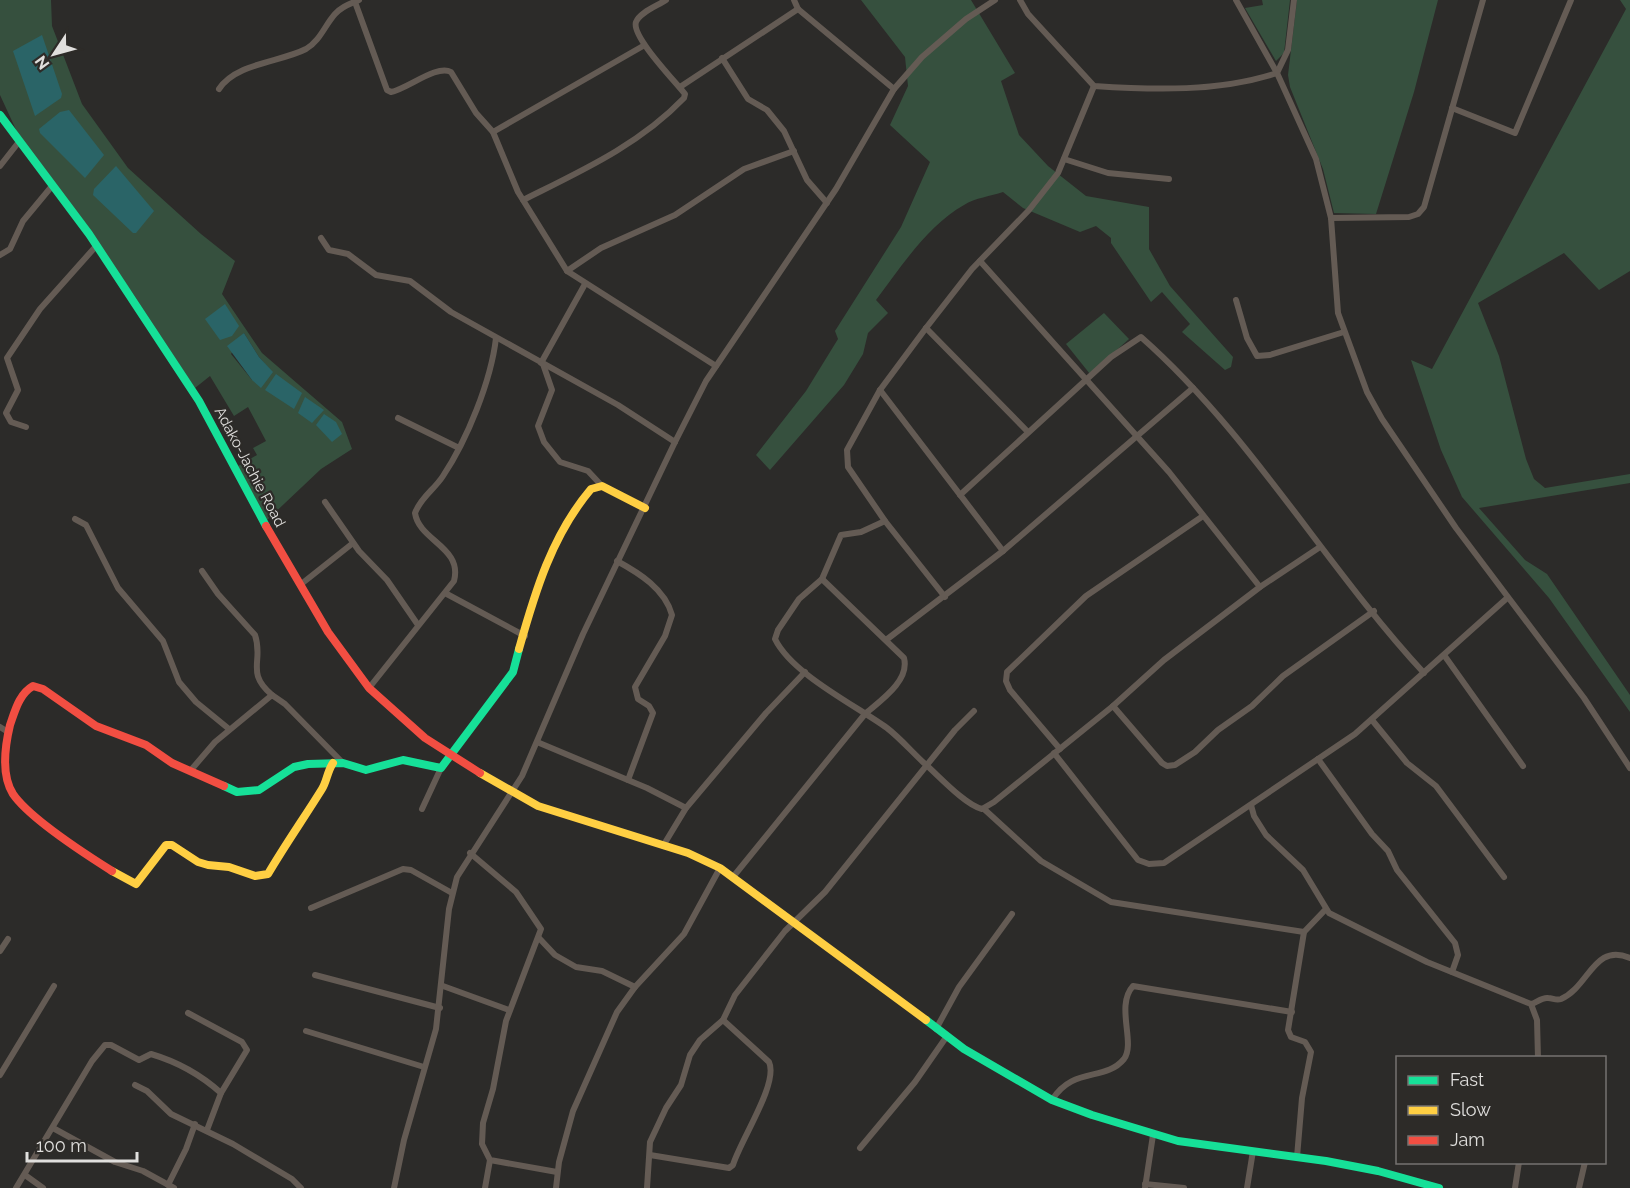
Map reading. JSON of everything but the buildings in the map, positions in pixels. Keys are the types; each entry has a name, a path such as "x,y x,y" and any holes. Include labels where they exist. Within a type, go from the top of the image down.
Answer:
{"street":[{"path":"523,200 627,146 661,121 684,98 680,87 662,64 643,46 635,28 636,21 666,0"},
{"path":"794,0 798,9 894,89"},
{"path":"394,1188 404,1140 440,1008 452,893 457,877 470,853 513,793 617,561 645,508 675,442 716,366 827,203 894,89 922,57 966,19 995,0"},
{"path":"1020,0 1028,14 1094,86 1195,88 1253,81 1277,73 1288,50 1294,0"},
{"path":"1236,0 1277,73 1316,159 1331,218 1334,280 1344,332 1360,377 1382,419 1506,599 1564,671 1630,768"},
{"path":"1331,218 1409,217 1419,214 1424,207 1483,0"},
{"path":"1452,108 1515,133 1571,0"},
{"path":"219,89 234,76 270,59 305,49 315,42 334,15 345,5 357,1 387,90 395,92 440,70 447,69 454,74 476,112 493,132 523,200 567,271 716,366"},
{"path":"680,87 798,9"},
{"path":"493,132 643,46"},
{"path":"722,58 748,99 774,118 794,151 807,180 827,203"},
{"path":"945,597 885,521 848,467 847,450 880,390 926,328 980,261 1029,210 1058,173 1094,86"},
{"name":"Adako-Jachie Road","path":"0,115 18,143 97,245 214,424 259,514 328,632 369,688 411,727 449,755 513,793 550,811 688,853 720,868 796,921 970,1053 1052,1100 1153,1135 1196,1144 1369,1169 1439,1188"},
{"path":"0,166 18,143"},
{"path":"567,271 601,249 675,215 744,169 794,151"},
{"path":"1064,159 1108,173 1169,179"},
{"path":"0,255 10,249 23,221 52,186"},
{"path":"321,238 329,250 348,254 376,275 410,281 451,312 618,405 675,442"},
{"path":"26,427 11,422 6,413 18,390 8,358 40,309 97,245"},
{"path":"980,261 1138,436 1260,587"},
{"path":"585,284 542,363 552,390 540,418 539,433 560,462 588,471 602,486 645,508"},
{"path":"1236,300 1247,338 1257,356 1270,355 1344,332"},
{"path":"926,328 1028,432"},
{"path":"960,495 1111,357 1141,337 1193,388 1424,673"},
{"path":"369,688 454,581 457,570 442,544 420,525 415,513 421,500 444,474 457,447 493,364 496,338"},
{"path":"886,640 945,597 1003,550 1193,388"},
{"path":"880,390 1003,550"},
{"path":"398,418 457,447"},
{"path":"422,809 449,755 506,684 525,636 538,583 553,548 585,496 591,489 602,486"},
{"path":"325,502 353,543 387,580 418,625"},
{"path":"1203,516 1086,596 1007,672 1006,681 1010,690 1138,860 1145,864 1164,863 1372,720 1506,599"},
{"path":"75,519 86,525 128,603 163,640 179,682 196,702 229,729"},
{"path":"885,521 861,531 841,535 822,579 799,599 778,630 775,639 778,645 805,672 891,732 974,806 984,809 1041,861 1111,902 1304,932"},
{"path":"300,585 353,543"},
{"path":"984,809 1113,706 1164,660 1260,587 1320,547"},
{"path":"617,561 645,578 662,597 672,615 665,636 635,687 638,699 649,706 653,713 628,780"},
{"path":"202,571 218,594 255,635 258,642 256,674 262,686 285,704 343,764"},
{"path":"733,877 865,714 891,691 902,676 906,664 904,658 822,579"},
{"path":"445,593 525,636"},
{"path":"1113,706 1161,763 1175,765 1252,706 1290,670 1374,611"},
{"path":"1444,655 1523,766"},
{"path":"663,846 686,808 766,713 805,672"},
{"path":"333,763 326,773 324,786 290,835 268,874 255,876 229,867 208,865 198,862 172,845 166,845 140,882 136,884 70,841 20,803 9,781 4,758 8,732 26,689 33,686 43,689 96,726 146,745 172,763 191,770 229,790 251,793 268,786 294,767 333,763 366,770 403,760 441,768"},
{"path":"191,770 229,729 272,695"},
{"path":"647,1188 653,1135 684,1079 690,1055 700,1040 723,1020 735,995 785,930 825,892 975,711"},
{"path":"1372,720 1407,763 1436,786 1504,877"},
{"path":"0,727 8,732"},
{"path":"537,742 628,780 686,808"},
{"path":"1318,759 1370,833 1388,851 1397,870 1455,943 1458,955 1452,972"},
{"path":"1251,805 1254,816 1266,835 1303,870 1325,910 1372,936 1531,1004 1544,998 1558,1000 1567,995 1579,987 1597,961 1605,955 1617,954 1630,958"},
{"path":"470,853 516,892 540,926 539,938 509,1010 483,1123 482,1144 490,1160 485,1188"},
{"path":"556,1188 557,1172 579,1096 617,1012 635,987 684,934 720,868"},
{"path":"311,908 403,869 411,870 452,893"},
{"path":"1296,1157 1302,1098 1311,1052 1307,1044 1289,1035 1304,932 1325,910"},
{"path":"936,1029 959,987 1012,914"},
{"path":"539,938 555,955 576,967 602,971 635,987"},
{"path":"0,951 8,939"},
{"path":"315,975 440,1008"},
{"path":"0,1075 54,986"},
{"path":"443,986 509,1010"},
{"path":"1052,1100 1060,1089 1076,1077 1102,1071 1125,1058 1129,1045 1125,1022 1130,992 1134,986 1292,1012"},
{"path":"1531,1004 1538,1028 1538,1056"},
{"path":"188,1013 242,1042 247,1050 221,1093 207,1130"},
{"path":"650,1155 729,1168 733,1165 739,1146 768,1088 772,1068 769,1062 723,1020"},
{"path":"306,1031 424,1067"},
{"path":"860,1148 915,1082 947,1036"},
{"path":"16,1188 92,1061 105,1045 111,1045 139,1060 151,1054 170,1060 182,1065 221,1093"},
{"path":"135,1085 147,1091 171,1114 207,1130 292,1179 301,1188"},
{"path":"53,1128 115,1162 143,1171 171,1186 195,1124"},
{"path":"1153,1135 1145,1186 1184,1188"},
{"path":"1247,1188 1253,1151"},
{"path":"490,1160 557,1172"},
{"path":"1515,1188 1519,1164"},
{"path":"1580,1188 1585,1164"},
{"path":"25,1175 43,1188"}],"green space":[{"path":"0,0 51,0 52,26 82,104 128,168 201,234 235,261 222,294 262,353 342,422 352,449 321,469 266,521 238,466 257,455 253,448 266,441 248,407 234,416 210,376 195,388 134,295 18,134 0,95","holes":["244,333 259,357 272,372 252,380 231,354"]},
{"path":"861,0 971,0 1015,73 1001,81 1019,135 1048,166 1086,196 1149,207 1149,249 1170,286 1233,357 1231,367 1225,370 1182,332 1190,324 1162,292 1151,302 1111,243 1111,238 1096,226 1080,232 1023,208 1003,192 964,205 938,224 915,248 876,300 888,313 868,333 863,354 844,385 770,470 756,455 806,391 838,339 835,331 901,227 930,162 890,125 908,86 905,57"},
{"path":"1262,0 1290,0 1284,53 1276,61 1245,8 1263,5"},
{"path":"1297,0 1438,0 1414,92 1376,214 1334,213 1323,169 1290,87 1288,75"},
{"path":"1620,0 1630,0 1630,271 1599,290 1564,253 1478,303 1499,356 1526,459 1534,479 1545,488 1630,474 1630,483 1479,508 1525,560 1547,574 1630,695 1630,712 1549,598 1462,497 1441,450 1411,360 1432,369 1626,9"},
{"path":"1104,313 1129,339 1090,374 1066,344"}],"water":[{"path":"42,35 62,94 61,98 35,116 13,51"},
{"path":"69,110 104,155 85,178 40,133 39,129 60,112"},
{"path":"116,166 154,211 136,233 133,233 93,195 94,189"},
{"path":"225,304 239,326 232,336 220,340 205,319"},
{"path":"244,333 259,357 273,372 261,388 252,380 227,346"},
{"path":"276,374 302,393 294,409 265,390"},
{"path":"305,397 324,410 312,423 298,413"},
{"path":"324,414 336,422 342,434 332,442 316,425"}],"traffic: fast":[{"path":"0,115 89,234 199,401 266,526"},
{"path":"224,786 237,792 259,790 294,767 308,764 343,763 366,770 403,760 441,768 513,672 519,649"},
{"path":"926,1020 964,1049 1052,1100 1092,1115 1178,1141 1326,1161 1378,1171 1439,1188"}],"traffic: slow":[{"path":"519,649 546,565 566,525 591,489 602,486 645,508"},
{"path":"112,871 136,884 166,845 172,845 198,862 229,867 255,876 268,874 322,789 333,763"},
{"path":"480,773 538,806 688,853 720,868 926,1020"}],"traffic: jam":[{"path":"266,526 328,632 369,688 425,738 480,773"},
{"path":"112,871 45,825 21,804 9,786 5,769 8,733 18,703 28,689 33,686 43,689 96,726 146,745 172,763 224,786"}]}
